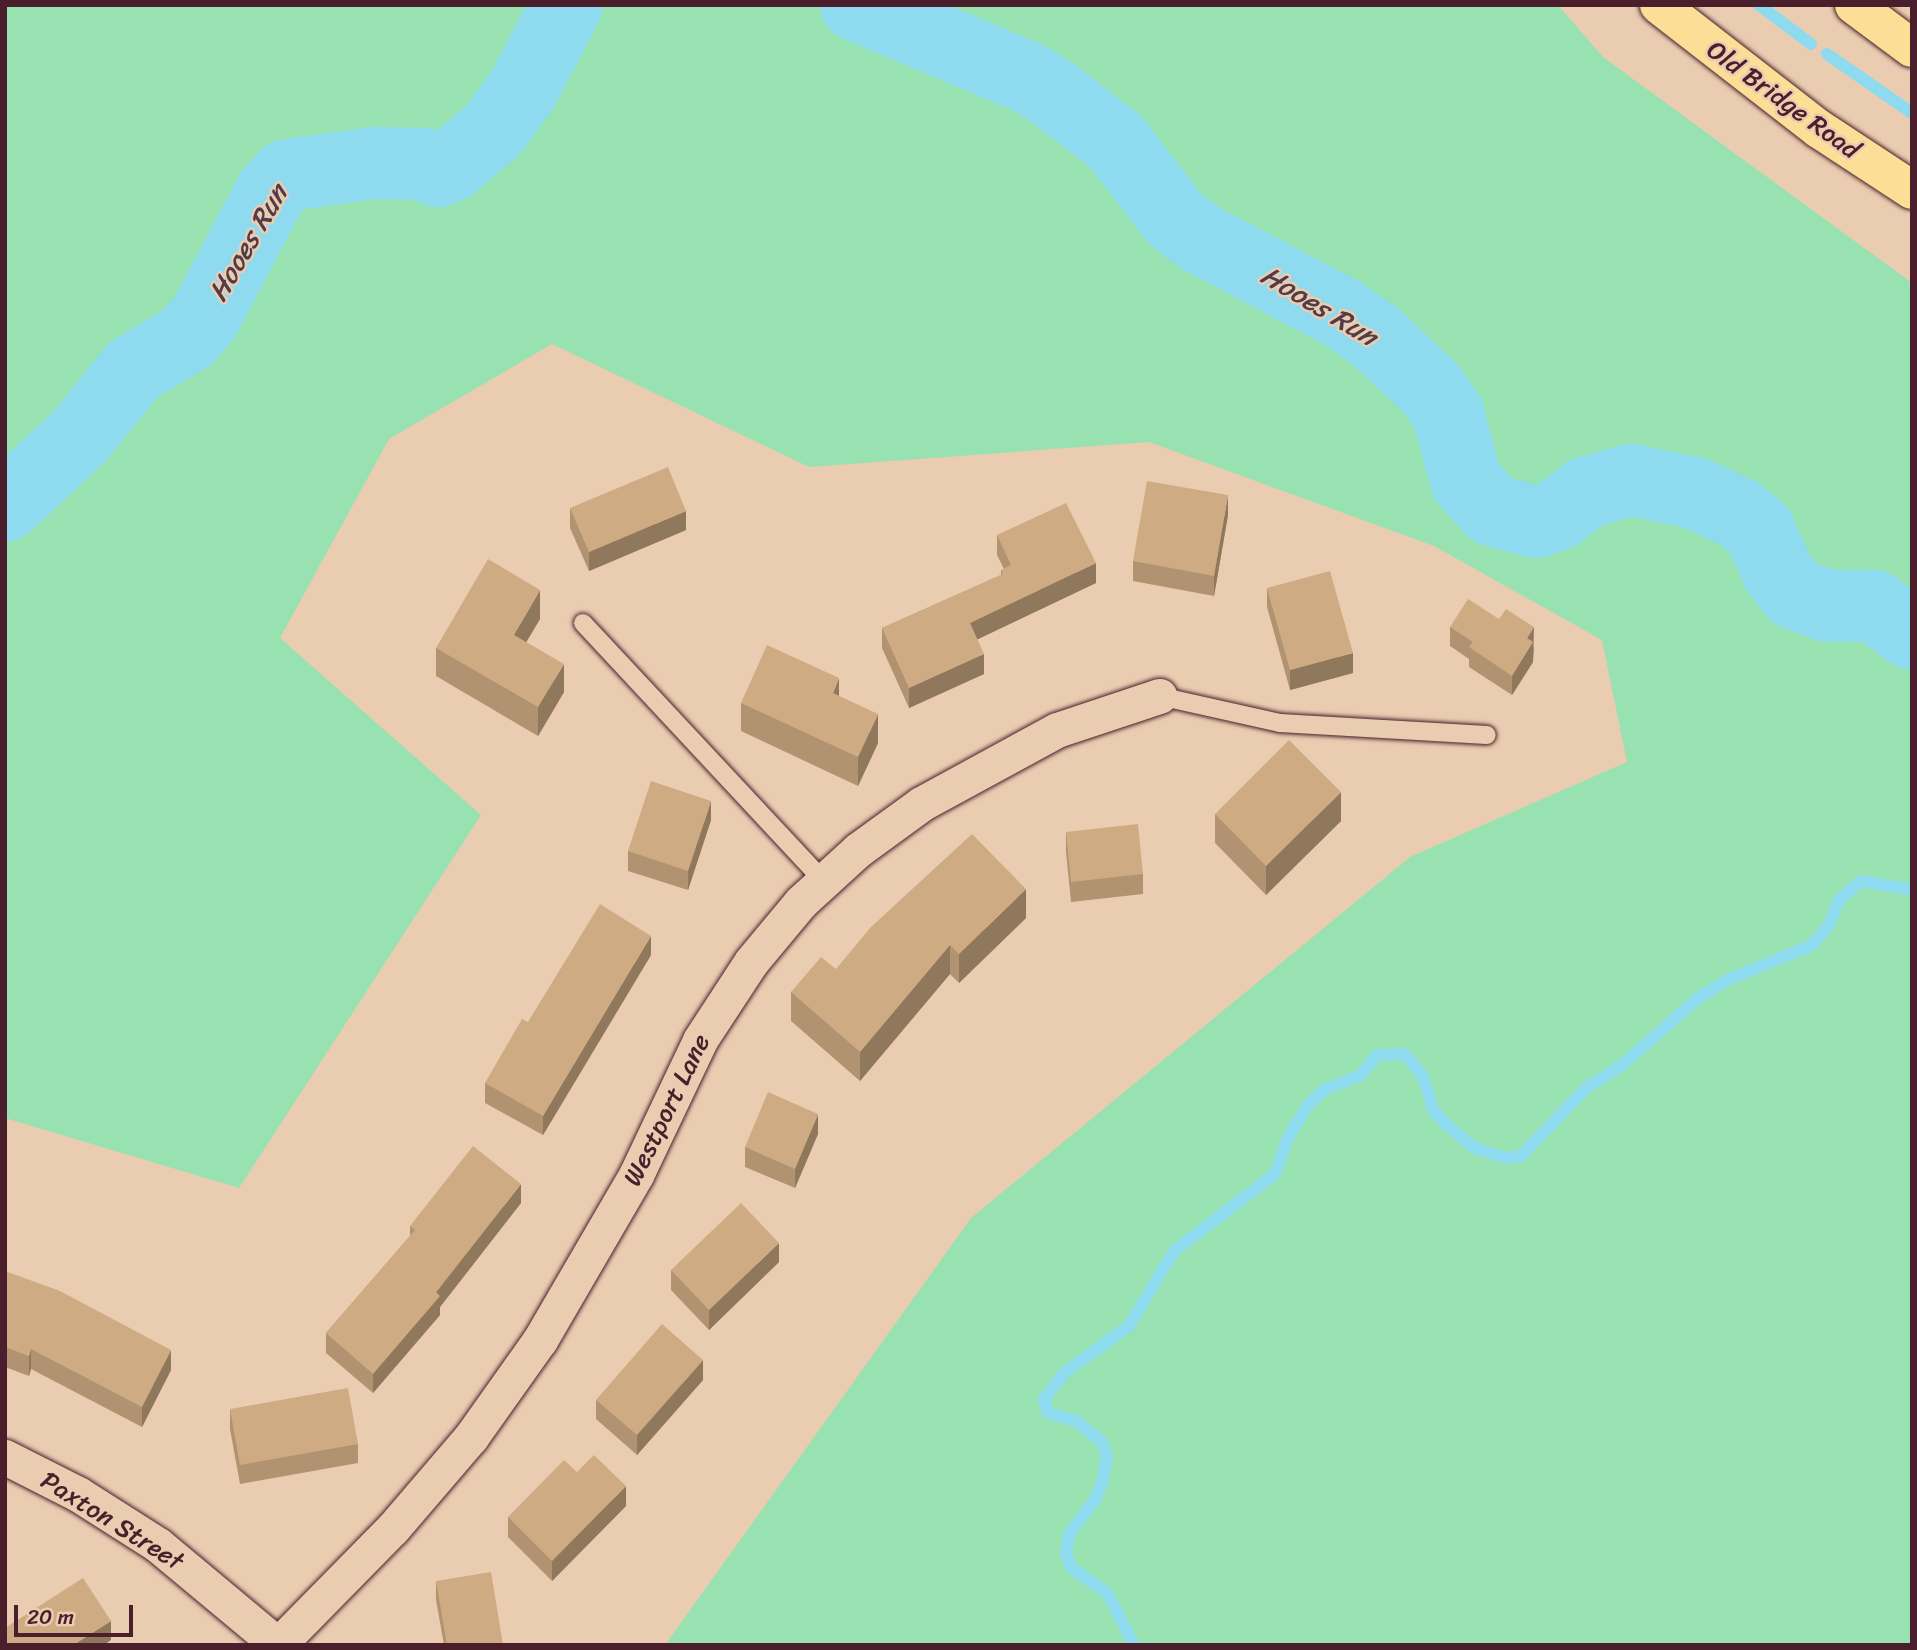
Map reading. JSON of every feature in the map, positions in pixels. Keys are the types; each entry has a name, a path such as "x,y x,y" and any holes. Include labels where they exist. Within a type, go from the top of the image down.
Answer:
{"main road":[{"name":"Old Bridge Road","path":"1659,5 1819,129 1912,190"},
{"path":"1854,5 1912,48"}],"street":[{"name":"Westport Lane","path":"278,1645 402,1518 471,1437 540,1340 636,1175 700,1040 751,961 824,881 921,804 1057,730 1159,696"},
{"name":"Paxton Street","path":"5,1457 78,1494 158,1545 278,1645"}],"lane":[{"path":"583,623 824,881"},
{"path":"1159,696 1280,723 1487,735"}],"green space":[{"path":"5,5 1558,5 1603,57 1912,283 1912,1645 665,1645 971,1218 1410,857 1627,762 1602,640 1434,546 1149,442 809,467 552,344 389,439 280,638 481,815 239,1188 5,1118"}],"building":[{"path":"668,467 686,511 589,552 570,508"},
{"path":"1147,481 1228,495 1214,576 1133,561"},
{"path":"1066,503 1096,563 970,623 984,654 909,688 882,628 1003,574 1001,570 1011,565 997,535"},
{"path":"488,559 540,590 514,635 564,664 538,707 436,648"},
{"path":"1330,571 1353,653 1290,670 1267,588"},
{"path":"1468,599 1499,619 1506,609 1534,627 1527,638 1533,642 1512,676 1469,647 1473,642 1450,627"},
{"path":"767,645 839,678 833,693 878,714 858,757 741,703"},
{"path":"1289,740 1341,792 1266,866 1215,814"},
{"path":"651,781 711,801 688,871 628,851"},
{"path":"1138,824 1143,874 1071,882 1066,832"},
{"path":"972,834 1026,889 959,954 950,945 860,1052 791,992 821,957 836,969 871,927"},
{"path":"600,904 651,936 543,1116 485,1083 522,1019 528,1022"},
{"path":"768,1092 818,1114 795,1169 745,1147"},
{"path":"473,1146 521,1184 436,1292 440,1296 373,1374 326,1333 415,1230 410,1226"},
{"path":"741,1203 779,1243 709,1310 671,1270"},
{"path":"5,1271 60,1291 171,1350 142,1407 31,1349 29,1356 5,1347"},
{"path":"662,1324 703,1360 637,1435 596,1400"},
{"path":"348,1388 358,1444 240,1465 230,1409"},
{"path":"594,1455 626,1486 552,1561 508,1517 564,1460 577,1472"},
{"path":"491,1572 503,1645 447,1645 436,1581"},
{"path":"83,1578 111,1621 73,1645 9,1645 5,1639 5,1628"}],"waterway":[{"name":"Hooes Run","path":"5,506 80,436 133,370 188,337 205,317 271,192 287,175 376,163 423,164 438,171 451,166 493,130 523,89 567,5"},
{"name":"Hooes Run","path":"856,5 1029,78 1116,142 1175,219 1202,239 1342,313 1375,336 1431,389 1448,413 1466,481 1492,510 1535,522 1557,515 1587,492 1631,480 1695,493 1740,514 1759,530 1778,572 1794,593 1828,606 1874,606 1912,634"},
{"path":"1759,5 1811,44"},
{"path":"1827,54 1912,113"},
{"path":"1134,1645 1108,1594 1071,1567 1066,1554 1069,1534 1095,1500 1103,1480 1107,1456 1102,1442 1076,1421 1048,1413 1044,1399 1064,1373 1129,1326 1174,1251 1275,1174 1288,1138 1308,1105 1324,1090 1361,1075 1377,1055 1405,1054 1423,1076 1434,1111 1447,1125 1474,1148 1507,1158 1521,1156 1586,1088 1621,1066 1698,998 1730,979 1812,945 1829,925 1839,900 1861,881 1912,890"}]}
